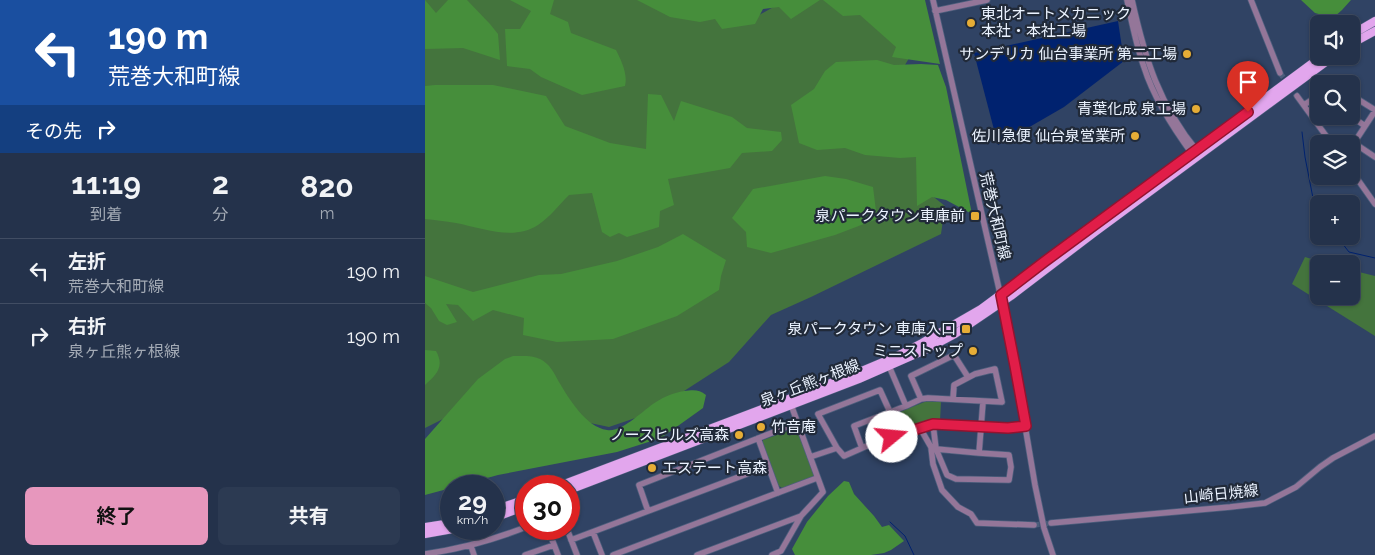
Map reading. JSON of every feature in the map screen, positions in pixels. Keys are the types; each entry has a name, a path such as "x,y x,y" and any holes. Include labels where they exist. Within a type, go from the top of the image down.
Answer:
{"main road":[{"path":"1360,30 1375,21"},
{"path":"1360,39 1375,31"},
{"name":"泉ヶ丘熊ヶ根線","path":"580,478 859,379 925,350 955,334 1196,154 1310,65"},
{"name":"泉ヶ丘熊ヶ根線","path":"1196,154 1321,65"},
{"name":"泉ヶ丘熊ヶ根線","path":"580,486 790,402 895,357 1001,299"},
{"path":"425,527 440,525"},
{"path":"425,534 440,531"}],"street":[{"name":"荒巻大和町線","path":"933,0 1001,299 1026,426 1035,485 1044,528 1053,555"},
{"path":"935,11 987,0"},
{"path":"1127,0 1135,38 1154,92 1172,125 1196,154"},
{"path":"1132,0 1149,67 1158,91 1196,154"},
{"path":"1251,0 1280,73"},
{"path":"1297,96 1325,135"},
{"path":"1360,101 1375,111 1354,142 1375,157"},
{"path":"1304,106 1310,102"},
{"path":"1360,122 1365,126"},
{"path":"1360,182 1374,200"},
{"path":"921,399 911,376 954,355 968,377"},
{"path":"889,366 906,406"},
{"path":"862,448 854,426 921,399 1002,402 995,369 975,374 954,385 953,399"},
{"path":"890,412 880,390 818,414 837,448 844,456 878,441 933,424 1008,428 1026,426"},
{"path":"772,555 781,551 801,516 823,492 790,402"},
{"path":"979,453 983,402"},
{"path":"648,511 639,484 797,423"},
{"path":"933,424 936,449 947,476 956,479 1009,480 1011,467 1009,456 936,449"},
{"path":"921,428 931,447 933,464 943,490 958,507 971,514 977,523 1035,525"},
{"name":"山崎日焼線","path":"1051,523 1265,503 1296,487 1333,458 1375,436"},
{"path":"758,438 778,493"},
{"path":"810,458 837,448"},
{"path":"580,537 768,466"},
{"path":"613,555 817,478"},
{"path":"697,555 801,516"},
{"path":"425,554 471,546 515,532"},
{"path":"593,532 602,555"},
{"path":"552,540 558,555"},
{"path":"571,540 577,555"},
{"path":"525,555 554,544"},
{"path":"471,546 474,555"}],"green space":[{"path":"425,0 657,0 752,19 784,1 790,0 837,0 862,10 911,55 900,73 925,190 945,206 941,234 771,315 729,362 650,413 609,427 552,415 493,394 425,428"},
{"path":"425,0 436,13 448,0 467,0 498,34 500,60 463,48 425,49"},
{"path":"510,0 554,0 550,14 568,22 571,33 616,50 625,72 625,86 582,95 541,77 530,69 507,66 505,29 520,29 531,11"},
{"path":"637,0 820,0 791,19 779,7 763,9 755,24 722,29 715,19 700,22 670,17"},
{"path":"823,0 925,0 940,64 892,57 896,47 860,15 843,16"},
{"path":"1301,0 1351,0 1336,15 1315,13"},
{"path":"877,60 894,65 938,65 946,87 972,214 946,200 932,197 917,206 916,157 900,158 865,155 845,148 817,150 799,143 791,105 814,89 825,71 836,62"},
{"path":"493,85 546,96 565,126 610,143 646,149 648,94 661,95 674,121 681,101 732,117 747,128 781,132 782,140 772,151 742,153 730,168 668,179 674,205 660,211 659,227 627,237 619,233 610,237 602,232 592,193 569,195 547,218 529,230 508,233 498,232 425,219 425,86"},
{"path":"825,176 846,179 873,187 877,219 835,235 771,253 747,247 746,232 732,218 753,189"},
{"path":"683,234 726,260 719,290 677,316 613,339 557,342 523,335 524,318 493,310 473,321 458,305 446,304 457,322 447,325 439,321 431,308 425,303 425,276 473,292 539,275 561,274 617,261 658,247"},
{"path":"1305,257 1310,259 1310,295 1292,284"},
{"path":"1360,272 1375,276 1375,336 1326,305 1360,305"},
{"path":"425,350 436,351 440,362 436,374 425,385"},
{"path":"513,356 527,356 540,359 546,363 585,418 599,428 607,430 613,430 626,425 659,400 670,395 696,390 706,395 703,408 661,438 617,452 498,475 440,475 440,491 425,495 425,439 478,379 505,359"},
{"path":"927,401 941,402 940,421 904,431 897,413"},
{"path":"793,429 797,430 814,474 813,478 784,489 779,486 762,444 763,440"},
{"path":"844,481 849,482 854,494 882,527 889,525 904,541 884,553 871,555 795,555 792,549 807,522 828,496"}],"shaded area":[{"path":"1118,21 1124,61 1064,107 998,145 974,53"}],"waterway":[{"path":"1302,132 1312,195"},
{"path":"1344,245 1349,252 1375,258"},
{"path":"890,522 905,536 914,555"}],"tunnel":[{"path":"1280,73 1297,96"},
{"path":"1034,525 1051,523"}],"place":[{"name":"東北オートメカニック 本社・本社工場","path":"971,23"},
{"name":"サンデリカ 仙台事業所 第二工場","path":"1187,54"},
{"name":"青葉化成 泉工場","path":"1196,109"},
{"name":"佐川急便 仙台泉営業所","path":"1135,136"},
{"name":"泉パークタウン車庫前","path":"975,216"},
{"name":"泉パークタウン 車庫入口","path":"966,329"},
{"name":"ミニストップ","path":"973,351"},
{"name":"竹音庵","path":"761,427"},
{"name":"ノースヒルズ高森","path":"739,435"},
{"name":"エステート高森","path":"652,468"}],"route":[{"path":"892,437 933,424 1008,428 1026,426 1001,295 1248,112"}]}
